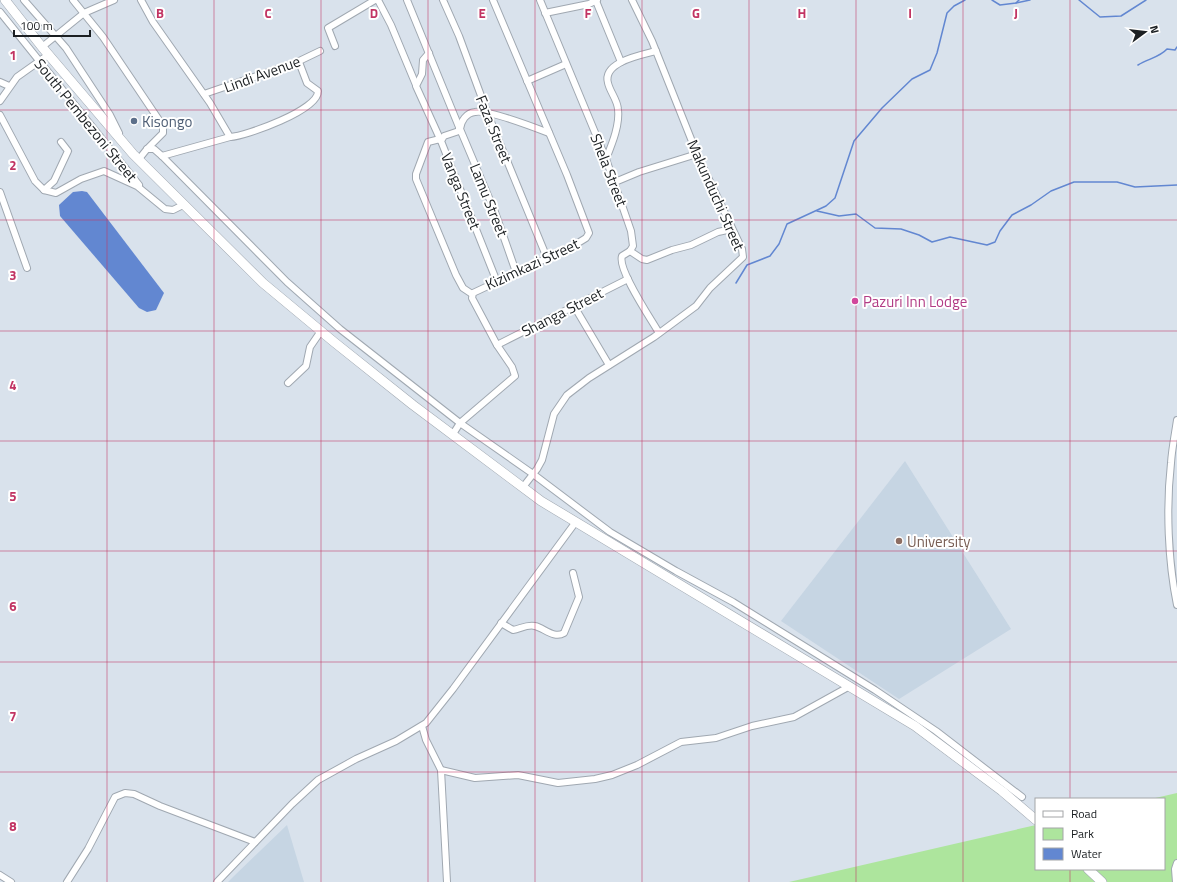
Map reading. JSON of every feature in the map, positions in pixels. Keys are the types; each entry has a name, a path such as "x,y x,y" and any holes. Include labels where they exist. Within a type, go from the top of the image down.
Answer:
{"highway":[{"path":"5,0 42,47 124,144 263,283 321,331 453,434 555,510 575,523 628,551 915,726 1002,791 1035,819"},
{"path":"1089,870 1102,882"}],"street":[{"path":"24,0 56,36 96,93 110,115 124,144"},
{"path":"73,0 103,37 163,126 163,133 139,159"},
{"path":"42,47 84,14 114,0"},
{"path":"141,0 157,27 204,94 230,137"},
{"path":"335,46 328,28 375,0"},
{"path":"378,0 391,25 441,140 428,142 416,174 416,179 456,275 463,288 472,294"},
{"name":"Vanga Street","path":"407,0 460,129 444,136 441,140 497,282"},
{"name":"Faza Street","path":"443,0 459,36 487,112 547,258"},
{"name":"Kizimkazi Street","path":"453,434 460,423 514,377 512,367 497,345 472,298 472,294 479,289 573,246 586,238 588,233 567,175 494,0"},
{"name":"Shela Street","path":"540,0 615,182 633,242 630,252 621,258 622,264 628,279 659,333"},
{"path":"545,13 589,4 596,0 621,62"},
{"name":"Makunduchi Street","path":"523,487 542,460 556,408 567,395 659,333 696,306 714,284 743,257 742,249 697,154 656,51 632,0"},
{"name":"South Pembezoni Street","path":"0,12 143,190"},
{"name":"Lindi Avenue","path":"204,94 298,62 320,51"},
{"path":"606,159 616,130 618,110 607,78 611,68 621,62 656,51"},
{"path":"416,85 422,74 423,60 429,53"},
{"path":"0,102 9,86 17,76 48,54"},
{"path":"162,156 270,124 298,112 312,103 318,94 317,90 307,83 298,62"},
{"path":"528,81 566,64"},
{"path":"0,82 9,86"},
{"path":"460,129 462,120 469,114 478,111 487,112 527,124 549,133"},
{"path":"0,115 35,181 44,190 56,193 81,178 102,171 122,178 143,190 169,210 173,210 183,204"},
{"name":"Lamu Street","path":"460,129 495,212 516,272"},
{"path":"44,190 54,181 68,151 61,142"},
{"path":"147,149 154,149 162,156 287,282 346,334 460,423 533,474 610,532 676,571 733,602 875,690 942,735 1022,798"},
{"path":"615,182 638,172 697,154"},
{"path":"0,192 2,206 26,268"},
{"path":"630,252 642,259 647,260 672,250 691,245 718,232 732,229"},
{"name":"Shanga Street","path":"497,345 628,279"},
{"path":"574,306 610,365"},
{"path":"288,383 306,366 310,347 321,331"},
{"path":"1177,420 1171,463 1169,517 1172,578 1177,604"},
{"path":"217,882 292,804 318,780 356,759 396,741 422,726 453,689 575,523"},
{"path":"501,623 513,630 527,626 535,626 546,632 556,634 564,633 579,597 573,573"},
{"path":"441,770 475,778 518,775 558,783 596,779 612,775 681,742 716,738 752,726 794,717 850,686"},
{"path":"422,726 426,740 441,770 447,882"},
{"path":"67,882 88,849 115,797 125,792 134,794 160,806 255,842"},
{"path":"1176,882 1175,869 1177,863"},
{"path":"0,875 11,882"}],"shaded area":[{"name":"University","path":"905,461 1011,629 899,699 781,621"},
{"path":"287,825 304,882 228,882 234,876"}],"green space":[{"path":"1177,793 1177,882 789,882 1035,825 1035,870 1165,870 1165,798 1155,798"}],"water":[{"path":"73,192 87,192 164,293 156,310 147,312 139,308 60,216 59,205"}],"waterway":[{"path":"736,283 747,265 770,256 779,244 787,224 826,206 835,198 854,141 882,108 912,79 930,70 937,53 947,13 954,6 965,0"},
{"path":"992,0 1000,5 1016,3 1019,0"},
{"path":"1016,3 1030,0"},
{"path":"1079,0 1100,17 1121,16 1146,0"},
{"path":"1138,65 1157,56 1167,49 1175,50 1177,47"},
{"path":"817,211 839,216 856,214 875,228 901,229 919,235 932,242 950,237 987,245 995,242 1000,231 1012,215 1031,205 1051,191 1074,182 1117,182 1135,187 1177,185"}],"place":[{"name":"Kisongo","path":"134,121"},
{"name":"Pazuri Inn Lodge","path":"855,301"},
{"name":"University","path":"899,541"}]}
